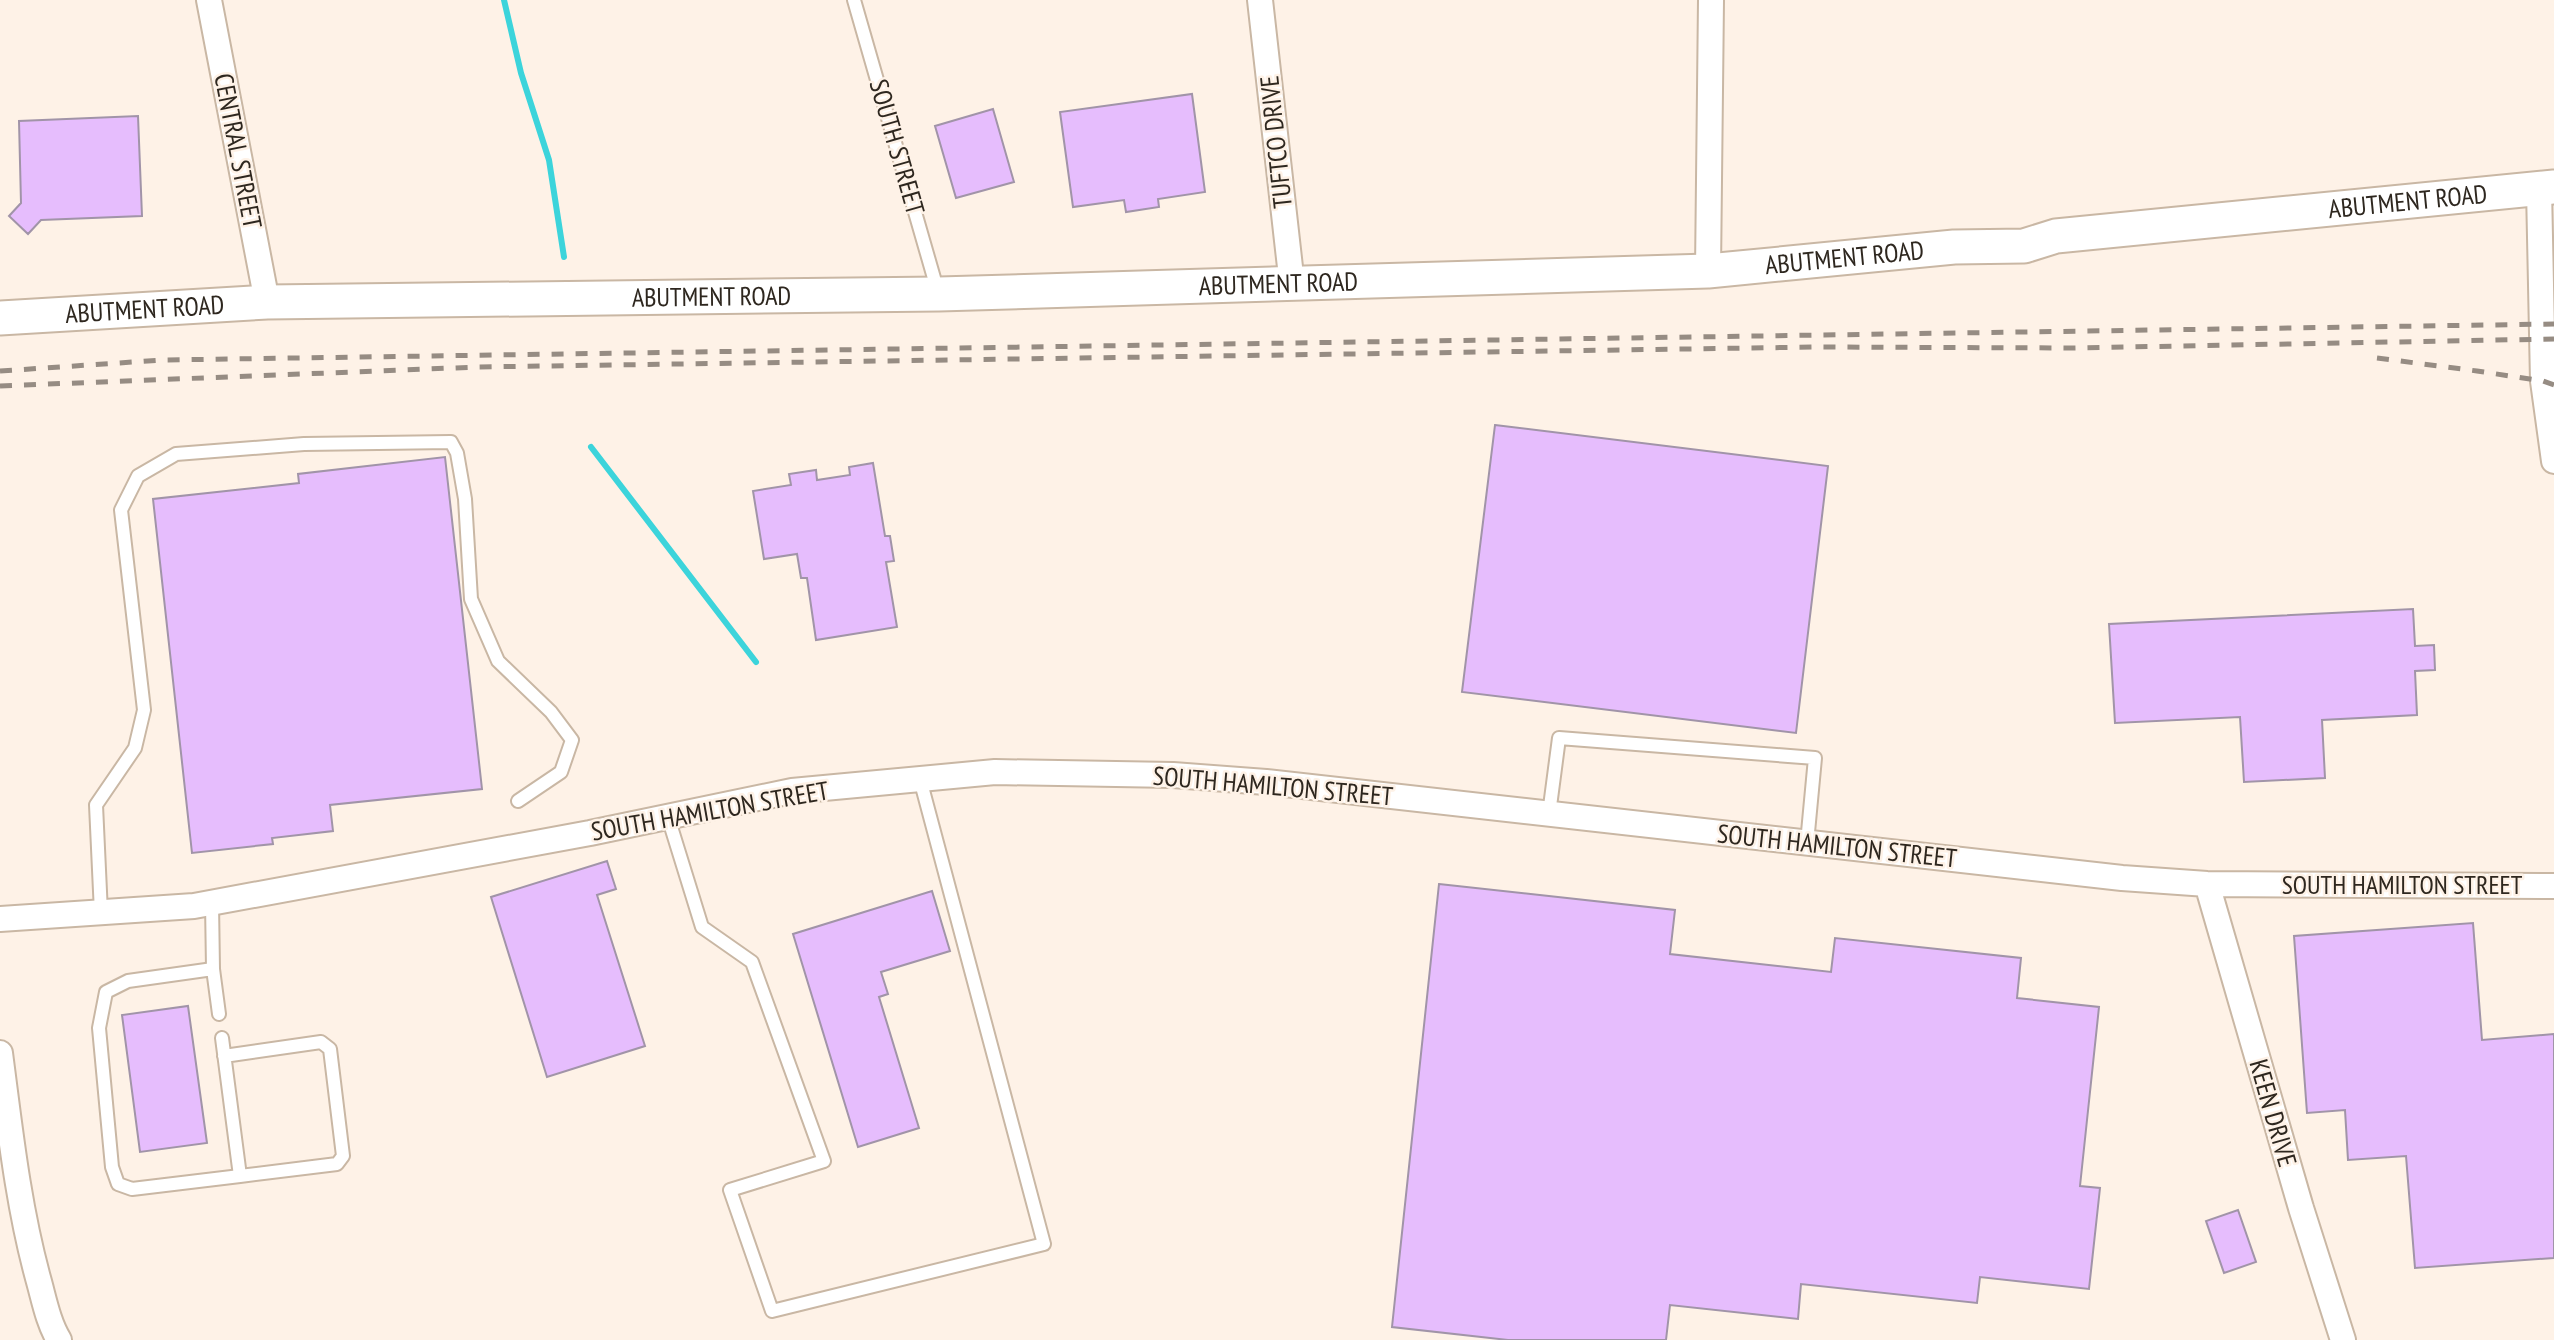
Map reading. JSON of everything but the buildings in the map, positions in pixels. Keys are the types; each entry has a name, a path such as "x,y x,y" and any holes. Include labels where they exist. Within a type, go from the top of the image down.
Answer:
{"main road":[{"name":"ABUTMENT ROAD","path":"0,318 267,302 939,294 1707,271 1954,247 2024,246 2056,236 2546,188"}],"street":[{"name":"CENTRAL STREET","path":"209,0 267,302"},
{"name":"TUFTCO DRIVE","path":"1261,0 1292,285"},
{"path":"1707,271 1711,0"},
{"path":"2546,188 2543,381 2552,447"},
{"name":"SOUTH HAMILTON STREET","path":"0,919 194,906 668,817 792,791 995,772 1173,775 1266,782 2109,876 2207,884 2554,886"},
{"name":"KEEN DRIVE","path":"2207,884 2301,1208 2343,1340"},
{"path":"0,1053 29,1247 59,1340"}],"lane":[{"name":"SOUTH STREET","path":"854,0 939,294"},
{"path":"101,913 96,805 135,748 144,710 121,510 138,476 176,454 304,444 451,442 457,453 465,499 471,599 498,661 551,712 572,740 561,772 518,801"},
{"path":"1549,814 1559,738 1815,758 1807,843"},
{"path":"668,817 702,927 752,962 824,1161 730,1190 772,1311 1045,1244 920,779"},
{"path":"212,903 213,969 219,1014"},
{"path":"213,969 128,981 106,992 99,1028 112,1167 118,1184 132,1189 337,1164 343,1156 330,1049 321,1042 224,1056"},
{"path":"222,1038 240,1176"}],"waterway":[{"path":"504,0 521,73 549,160 564,257"},
{"path":"591,447 756,662"}],"railway":[{"path":"0,371 163,360 2554,324"},
{"path":"0,386 478,367 1818,347 2074,348 2554,339"},
{"path":"2377,358 2543,381 2554,385"}]}
